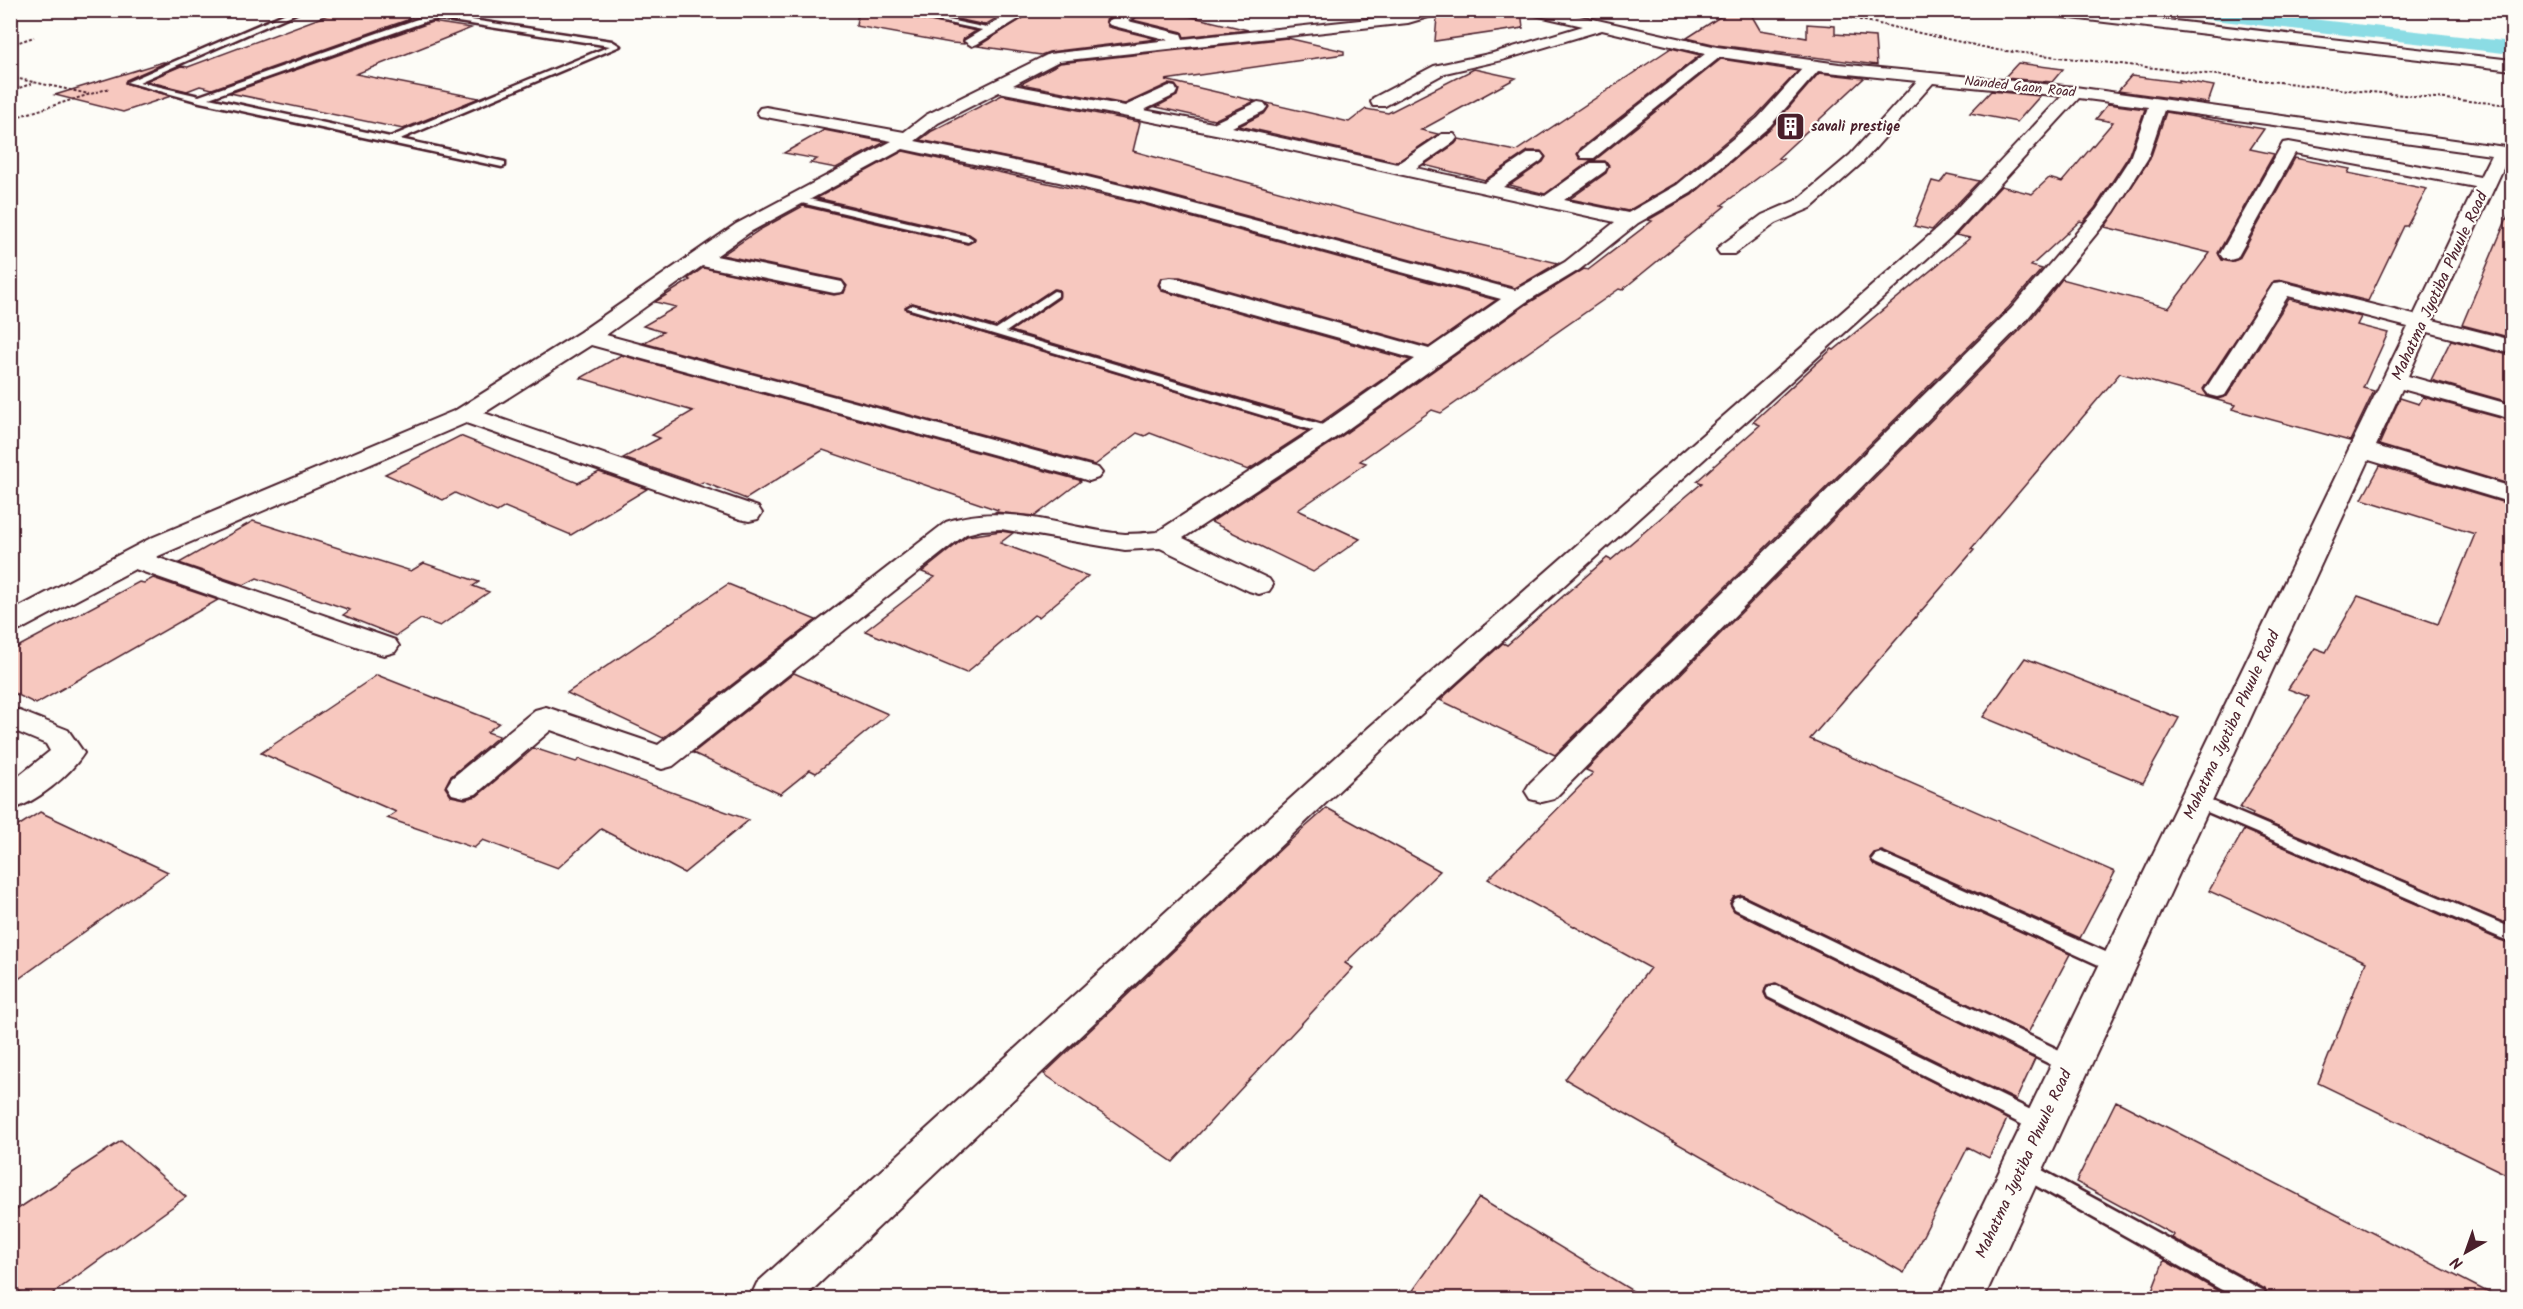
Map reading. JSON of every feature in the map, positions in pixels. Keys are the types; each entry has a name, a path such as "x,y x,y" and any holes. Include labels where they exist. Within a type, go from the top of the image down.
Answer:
{"street":[{"path":"972,41 1027,10"},
{"path":"1137,10 1115,22 1197,42"},
{"path":"10,624 161,544 465,415 588,337 743,228 904,140 932,119 1054,57 1408,19 1437,10"},
{"name":"Nanded Gaon Road","path":"1530,10 1718,52 1929,78 2075,92 2507,152"},
{"path":"2037,10 2512,65"},
{"path":"1304,16 1338,26"},
{"path":"1379,102 1440,69 1496,57 1600,26"},
{"path":"1548,203 1718,52"},
{"path":"1164,540 1183,525 1329,431 1518,297 1572,266 1631,219 1684,189 1764,122 1814,64"},
{"path":"1727,250 1769,219 1804,204 1856,159 1929,78"},
{"path":"995,86 1215,129 1548,203 1631,219"},
{"path":"1127,112 1169,91"},
{"path":"774,1299 1377,736 1946,231 2075,92"},
{"path":"1542,791 2019,314 2104,212 2139,158 2158,103"},
{"path":"1215,129 1258,107"},
{"path":"766,112 904,140 1138,195 1518,297"},
{"path":"1400,170 1448,138"},
{"path":"2230,254 2289,147 2487,184"},
{"name":"Mahatma Jyotiba Phuule Road","path":"1961,1299 2487,184 2507,152"},
{"path":"1487,189 1535,157"},
{"path":"698,259 834,287"},
{"path":"1171,285 1435,358"},
{"path":"2217,390 2282,288 2512,347"},
{"path":"588,337 1089,473"},
{"path":"2396,380 2512,412"},
{"path":"465,415 749,513"},
{"path":"2363,450 2512,495"},
{"path":"464,786 546,717 662,758 956,528 971,522 992,520 1008,522 1125,543 1164,540 1259,585"},
{"path":"134,559 384,646"},
{"path":"10,717 57,737 68,753 35,783 10,799"}],"lane":[{"path":"131,82 300,10"},
{"path":"888,10 992,30"},
{"path":"200,99 426,19 439,17 612,43 616,46 391,140"},
{"path":"131,82 502,164"},
{"path":"796,199 968,239"},
{"path":"998,333 1054,294"},
{"path":"912,308 1329,431"},
{"path":"2197,801 2507,933"},
{"path":"1881,859 2119,966"},
{"path":"1741,904 2071,1065"},
{"path":"1776,992 2042,1125"},
{"path":"2022,1168 2256,1299"}],"path":[{"path":"1815,10 1944,41 1996,50 2336,89 2512,105"},
{"path":"10,45 34,38"},
{"path":"10,77 90,94"},
{"path":"10,91 35,82"},
{"path":"10,119 131,82"}],"building":[{"path":"341,10 423,10 423,12 407,19 410,19 212,89 200,86 187,91 146,81 181,66 188,67"},
{"path":"858,10 883,10 976,31 963,39 964,44 951,43 856,26"},
{"path":"915,10 1010,10 985,25"},
{"path":"1036,10 1120,10 1106,20 1108,27 1157,39 1049,52 1041,55 978,46"},
{"path":"1146,10 1163,10 1248,30 1184,37 1182,32 1133,20"},
{"path":"1446,10 1521,10 1523,28 1435,41 1437,17 1443,15"},
{"path":"1729,11 1749,11 1760,30 1807,38 1807,24 1835,26 1835,34 1875,37 1877,65 1717,45 1687,38"},
{"path":"432,22 471,28 356,74 479,98 403,129 230,93"},
{"path":"1287,38 1344,51 1344,54 1165,80 1255,101 1214,120 1156,107 1177,96 1179,90 1175,85 1168,84 1125,104 1021,84 1060,63"},
{"path":"1671,48 1700,55 1581,148 1577,154 1580,159 1595,160 1721,59 1798,71 1756,116 1676,183 1628,211 1570,199 1606,173 1609,166 1605,161 1590,161 1545,194 1510,185 1543,162 1546,157 1541,151 1528,151 1485,180 1424,165 1459,139 1516,151"},
{"path":"167,62 126,80 125,83 171,96 123,112 55,95"},
{"path":"2018,63 2063,69 2052,82 2004,78"},
{"path":"1474,69 1516,78 1421,130 1438,134 1397,162 1239,126 1265,113 1269,107 1267,103 1349,122 1366,109 1388,113"},
{"path":"1819,73 1864,78 1778,158 1783,159 1722,205 1725,206 1622,290 1619,289 1441,413 1432,410 1360,461 1366,463 1298,510 1360,539 1313,572 1211,522 1339,438 1527,304 1584,269 1588,270 1652,221 1648,220 1692,195 1772,127"},
{"path":"2131,76 2214,86 2208,103 2118,91"},
{"path":"1991,91 2040,96 2017,122 1970,113"},
{"path":"1002,95 1140,122 1133,151 1446,237 1558,263 1515,288 1150,190 1059,168 920,140 932,131"},
{"path":"2108,104 2145,109 2128,157 2095,208 2083,222 2080,221 2031,266 2042,269 2009,307 1555,755 1440,700 1503,643 1507,645 1607,558 1611,560 1702,483 1697,481 1760,425 1753,422 1832,349 1834,350 1970,238 1956,235 2001,186 2032,194 2049,178 2062,182 2113,122 2096,119"},
{"path":"2166,112 2264,129 2250,149 2274,154 2218,253 2222,260 2231,262 2239,259 2295,158 2350,169 2348,173 2427,189 2407,226 2404,226 2368,301 2283,280 2274,281 2203,389 2208,397 2218,399 2227,396 2289,299 2361,317 2357,325 2388,333 2363,388 2374,391 2350,441 2232,409 2235,405 2120,373 1971,549 1974,550 1810,739 2115,872 2080,938 1882,851 1874,853 1870,858 1874,865 2070,954 2028,1033 1742,895 1734,897 1730,903 1734,911 2035,1059 2016,1100 1776,983 1766,986 1764,993 1767,999 2007,1119 1989,1158 1968,1147 1904,1273 1565,1079 1650,968 1488,879 1593,773 1586,770 2029,321 2062,279 2169,308 2210,253 2105,227 2150,159"},
{"path":"824,130 885,142 836,168 810,163 817,159 784,153"},
{"path":"903,151 1142,204 1496,300 1429,347 1180,277 1161,278 1158,285 1162,291 1410,360 1321,422 1011,331 1059,298 1059,290 1053,289 996,327 913,303 905,307 906,310 1308,431 1248,470 1150,433 1145,436 1137,433 1095,465 643,343 663,332 643,326 676,307 655,302 690,280 688,279 703,268 834,295 844,293 847,286 842,280 722,255 761,229 803,206 967,244 974,241 975,238 969,234 817,198"},
{"path":"1947,174 1979,181 1932,230 1914,226 1932,181 1940,183"},
{"path":"2512,206 2512,338 2462,325"},
{"path":"2451,340 2512,356 2512,403 2431,380"},
{"path":"621,355 1081,481 1035,516 995,512 998,510 823,450 746,499 703,482 699,484 623,458 660,438 652,435 693,411 581,378"},
{"path":"2423,397 2512,421 2512,485 2379,445 2400,398 2419,404"},
{"path":"460,436 578,483 599,472 647,489 571,535 505,507 497,512 455,493 443,500 385,474"},
{"path":"2380,466 2512,505 2512,926 2252,816 2253,814 2240,808 2309,697 2288,689 2315,648 2326,652 2358,596 2438,624 2475,534 2362,499"},
{"path":"253,521 411,571 424,563 479,582 473,586 489,592 440,626 421,619 396,636 343,615 350,610 257,578 244,585 179,563"},
{"path":"1001,531 1013,533 1000,543 1088,576 1039,617 1034,615 966,673 865,631 935,577 922,572 967,536"},
{"path":"153,578 218,600 36,704 10,691 10,651 139,582 144,583"},
{"path":"728,584 816,620 663,738 567,693"},
{"path":"2025,658 2179,718 2143,783 1983,717"},
{"path":"794,673 888,714 816,773 810,770 780,794 693,753"},
{"path":"377,675 499,723 487,732 499,736 450,777 445,787 451,796 465,799 477,796 534,748 576,762 580,759 749,820 684,873 601,829 558,868 483,840 474,848 387,818 396,812 261,753"},
{"path":"1327,808 1440,871 1345,963 1353,968 1173,1162 1044,1074 1284,846"},
{"path":"40,812 168,872 10,985 10,831"},
{"path":"2244,830 2500,940 2506,942 2512,940 2512,1177 2318,1083 2366,962 2209,891"},
{"path":"2116,1101 2501,1299 2269,1299 2265,1289 2172,1238 2174,1235 2076,1182"},
{"path":"121,1141 186,1197 45,1299 26,1299 10,1279 10,1214"},
{"path":"1479,1198 1646,1299 1407,1299"},
{"path":"2164,1260 2232,1299 2149,1299"}],"waterway":[{"path":"2178,10 2512,48"}],"place":[{"name":"savali prestige","path":"1790,127"}]}
